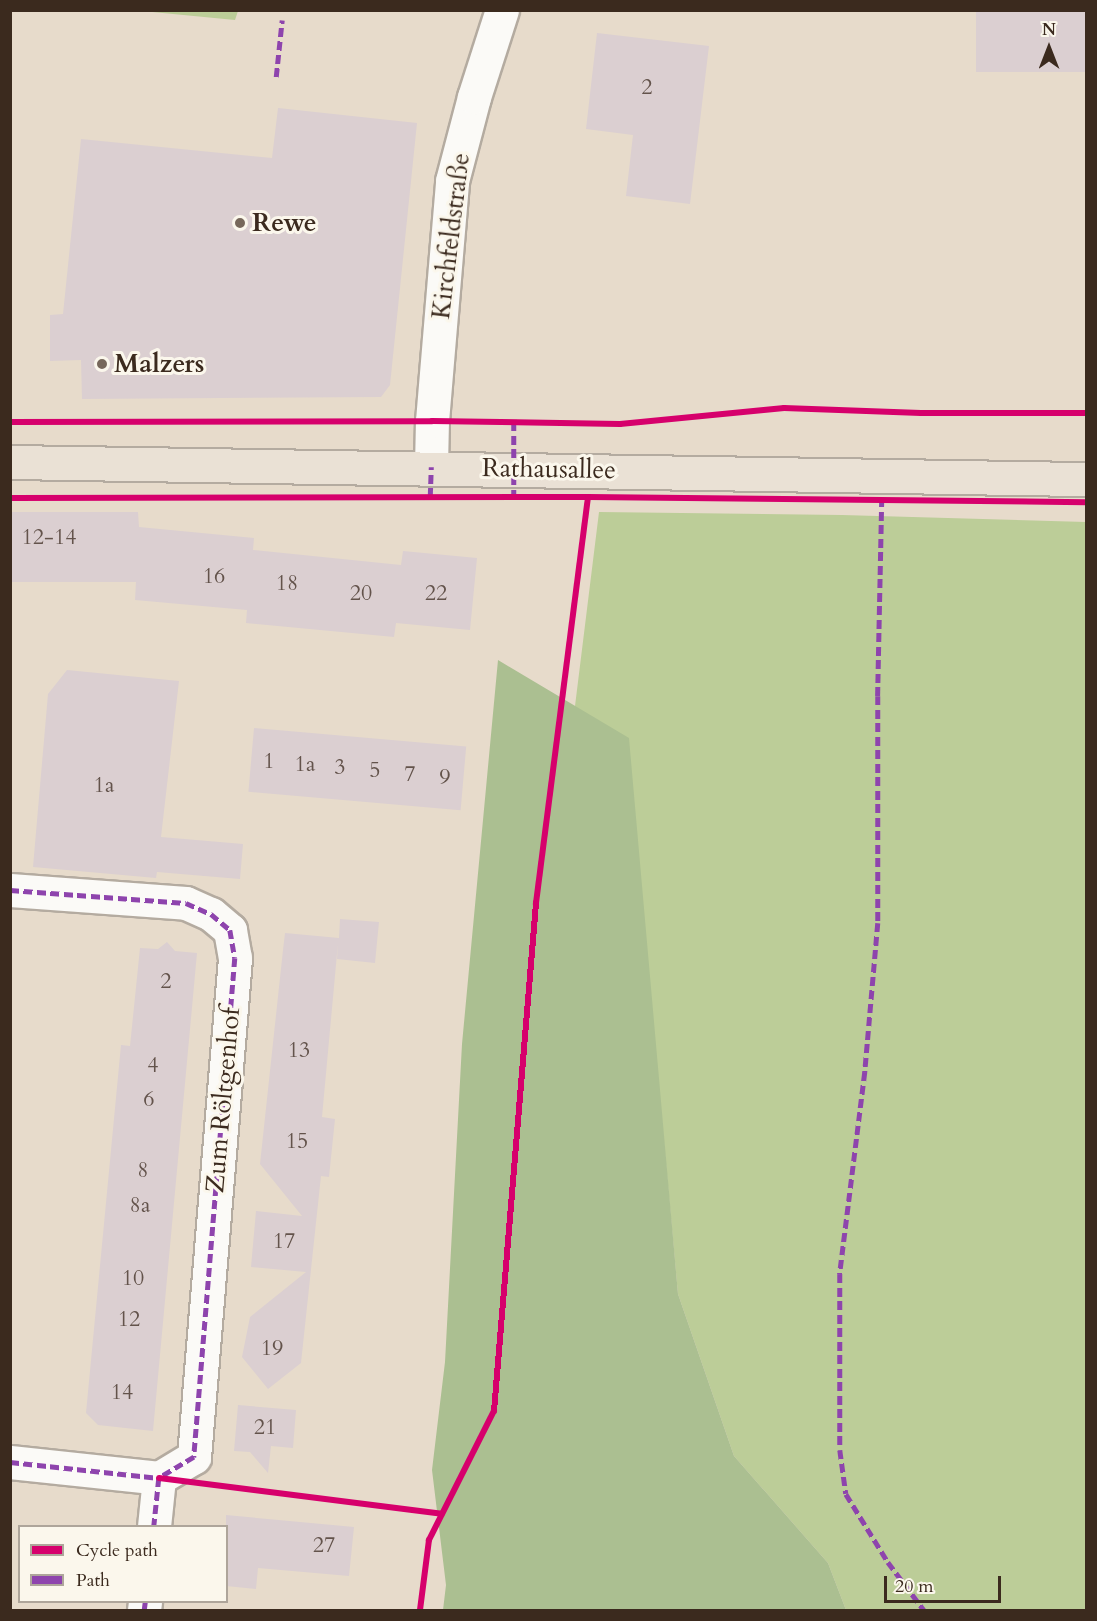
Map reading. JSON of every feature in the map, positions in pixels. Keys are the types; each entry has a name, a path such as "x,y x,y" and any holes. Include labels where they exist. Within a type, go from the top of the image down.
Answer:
{"main road":[{"name":"Rathausallee","path":"10,462 1086,479"}],"street":[{"name":"Kirchfeldstraße","path":"431,467 432,421 452,181 474,97 502,10"},
{"name":"Zum Röltgenhof","path":"10,890 186,903 211,914 230,930 235,958 194,1457 159,1478"},
{"path":"10,1462 159,1478 154,1525"}],"green space":[{"path":"238,10 235,20 142,11"},
{"path":"599,512 842,515 1086,522 1086,1610 846,1610 828,1563 734,1456 678,1294 652,1012 575,706"},
{"path":"498,660 629,738 678,1294 734,1456 828,1563 846,1610 443,1610 446,1585 432,1470 445,1362 462,1044"}],"building":[{"path":"976,10 1086,10 1086,72 976,72"},
{"path":"597,33 709,46 690,204 626,196 633,135 586,129"},
{"name":"Rewe","path":"278,108 417,123 390,385 381,397 82,399 81,360 50,361 50,315 63,314 81,139 272,158"},
{"path":"10,512 138,512 139,527 254,538 253,550 401,565 403,551 477,558 470,630 396,623 394,637 246,623 247,610 135,600 136,582 10,582"},
{"path":"67,670 179,681 161,837 243,844 240,879 157,872 156,878 33,867 48,694"},
{"path":"254,728 466,747 461,810 248,792"},
{"path":"340,919 379,922 375,963 337,959 338,943 322,1117 335,1119 329,1177 321,1176 301,1363 268,1389 242,1357 250,1317 306,1272 251,1267 256,1211 302,1216 260,1164 285,933 339,938"},
{"path":"167,942 175,951 197,953 153,1431 98,1425 86,1413 121,1045 130,1046 140,948 158,949"},
{"path":"238,1405 296,1410 293,1448 271,1446 268,1473 250,1452 234,1451"},
{"path":"226,1515 354,1527 349,1576 258,1568 256,1589 228,1586 228,1525 226,1525"}],"marked path":[{"path":"276,77 282,20"},
{"path":"514,422 514,497"},
{"path":"430,497 431,467"},
{"path":"882,498 878,696 878,923 865,1072 840,1274 840,1450 846,1494 888,1562 924,1610"},
{"path":"10,890 186,903 211,914 230,930 235,958 194,1457 159,1478 154,1525"},
{"path":"10,1462 159,1478"},
{"path":"144,1610 145,1603"}],"cycle path":[{"path":"10,422 432,421 620,424 784,408 921,413 1086,413"},
{"path":"10,498 588,497 1086,502"},
{"path":"420,1610 429,1540 494,1411 536,903 588,497"},
{"path":"159,1478 442,1514"}],"place":[{"name":"Rewe","path":"240,223"},
{"name":"Malzers","path":"102,364"}]}
